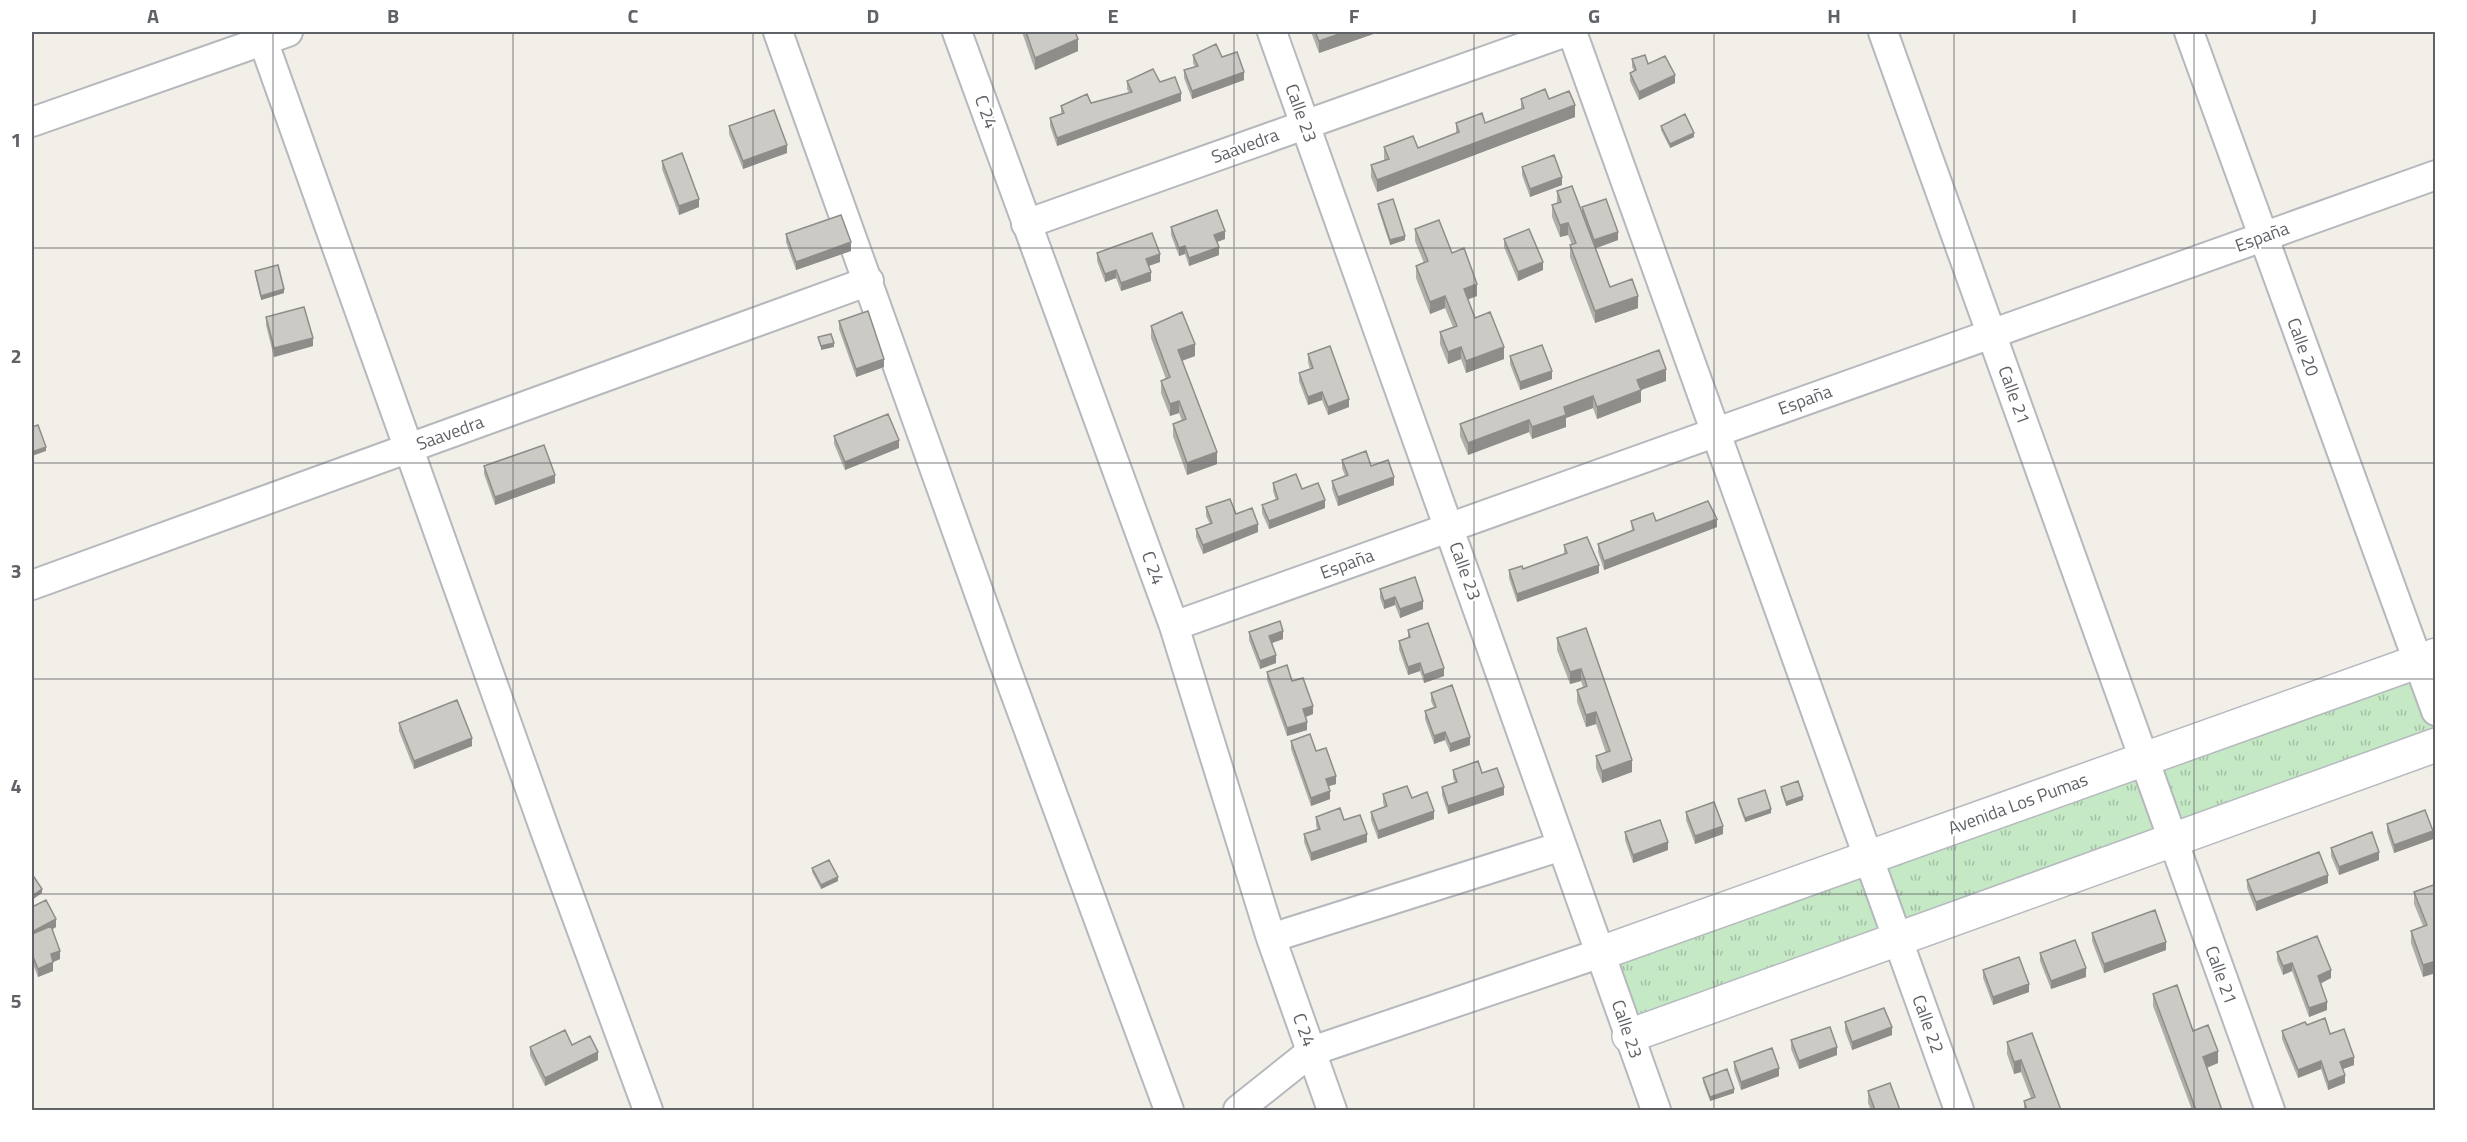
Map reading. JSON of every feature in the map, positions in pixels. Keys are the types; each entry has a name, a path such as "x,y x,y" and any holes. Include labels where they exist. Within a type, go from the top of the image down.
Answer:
{"main road":[{"name":"Avenida Los Pumas","path":"1601,952 2426,658"},
{"path":"1629,1036 2436,745"}],"street":[{"path":"777,32 869,281 1007,671 1169,1110"},
{"name":"C 24","path":"957,32 1174,626 1271,938 1332,1110"},
{"name":"Calle 23","path":"1272,32 1656,1110"},
{"name":"Saavedra","path":"1026,224 1566,32"},
{"name":"Calle 22","path":"1572,32 1959,1110"},
{"name":"Calle 21","path":"1884,32 2270,1110"},
{"name":"Calle 20","path":"2189,32 2263,237 2426,658 2436,711"},
{"path":"32,122 270,34 409,448 648,1110"},
{"name":"España","path":"1174,626 2436,175"},
{"name":"Saavedra","path":"32,585 869,281"},
{"path":"1271,938 1562,846"},
{"path":"1238,1110 1312,1051 1601,952"}],"green space":[{"path":"2435,656 2435,745 1630,1035 1601,953"}],"building":[{"path":"1026,32 1075,32 1078,39 1035,58"},
{"path":"1315,32 1345,32 1319,41"},
{"path":"1216,44 1222,57 1237,52 1244,72 1192,91 1184,70 1198,66 1193,55"},
{"path":"1645,55 1648,64 1665,56 1675,75 1639,92 1630,73 1636,70 1632,59"},
{"path":"1153,69 1160,82 1175,77 1181,93 1057,138 1050,118 1064,113 1061,106 1087,94 1091,103 1132,92 1127,81"},
{"path":"1545,89 1549,99 1569,91 1575,105 1377,180 1371,165 1389,159 1384,147 1413,136 1418,148 1459,132 1456,123 1482,113 1485,123 1524,108 1521,99"},
{"path":"774,110 787,145 743,161 729,126"},
{"path":"1685,114 1694,133 1670,144 1661,126"},
{"path":"682,153 699,199 679,206 662,161"},
{"path":"1554,155 1562,177 1530,189 1522,167"},
{"path":"1572,186 1610,287 1632,279 1638,296 1595,311 1570,245 1576,243 1568,223 1560,225 1552,205 1561,202 1557,191"},
{"path":"1393,199 1405,236 1390,240 1378,204"},
{"path":"1606,199 1618,232 1594,240 1582,207"},
{"path":"1217,210 1225,231 1214,235 1219,247 1189,258 1185,246 1179,248 1171,227"},
{"path":"841,215 851,242 796,262 786,234"},
{"path":"1439,220 1452,253 1464,248 1477,284 1464,289 1475,318 1490,312 1504,347 1466,361 1461,347 1448,352 1440,332 1457,326 1445,296 1430,302 1416,266 1428,261 1415,229"},
{"path":"1529,229 1543,262 1518,272 1504,239"},
{"path":"1152,233 1160,254 1146,259 1151,272 1121,283 1116,270 1105,274 1097,253"},
{"path":"278,265 284,289 261,296 255,271"},
{"path":"304,307 313,338 274,348 266,317"},
{"path":"868,311 884,359 856,369 839,321"},
{"path":"1182,312 1195,344 1178,350 1217,452 1187,463 1173,424 1186,419 1179,401 1170,404 1161,381 1170,377 1151,326"},
{"path":"831,334 834,343 821,346 818,337"},
{"path":"1542,345 1552,371 1520,382 1510,356"},
{"path":"1330,346 1349,399 1328,407 1322,392 1308,397 1299,373 1313,368 1308,354"},
{"path":"1659,350 1666,369 1637,380 1641,390 1597,407 1593,396 1564,407 1566,415 1532,427 1529,420 1468,443 1460,424"},
{"path":"888,414 899,440 845,462 834,436"},
{"path":"38,425 46,447 32,452 32,427"},
{"path":"544,445 555,475 495,497 484,466"},
{"path":"1366,451 1371,466 1388,460 1394,477 1338,497 1332,481 1348,475 1342,460"},
{"path":"1296,474 1302,489 1318,483 1325,500 1269,521 1262,505 1278,499 1273,483"},
{"path":"1230,499 1236,514 1252,508 1258,524 1203,545 1196,529 1212,523 1206,507"},
{"path":"1708,501 1717,519 1604,561 1598,544 1634,530 1631,521 1653,513 1656,521"},
{"path":"1587,537 1599,565 1517,594 1509,570 1522,566 1523,569 1567,553 1564,545"},
{"path":"1415,577 1423,601 1400,609 1395,597 1384,601 1380,589"},
{"path":"1280,621 1283,631 1269,636 1276,655 1260,661 1249,632"},
{"path":"1428,623 1444,668 1424,675 1420,663 1408,667 1399,641 1410,637 1408,630"},
{"path":"1586,628 1632,760 1602,771 1596,756 1610,751 1596,712 1586,715 1577,690 1587,686 1581,669 1570,672 1557,638"},
{"path":"1287,665 1292,681 1303,678 1313,706 1303,709 1307,722 1287,728 1267,672"},
{"path":"1452,685 1470,737 1450,744 1445,732 1434,736 1425,711 1436,707 1431,693"},
{"path":"457,700 472,738 414,761 399,723"},
{"path":"1310,734 1316,751 1326,748 1336,776 1326,779 1330,791 1311,798 1291,741"},
{"path":"1478,761 1482,773 1497,768 1504,787 1448,806 1442,787 1457,782 1453,770"},
{"path":"1798,781 1803,796 1786,802 1781,787"},
{"path":"1407,786 1412,798 1427,792 1434,811 1378,831 1371,812 1387,806 1383,794"},
{"path":"1765,790 1771,809 1745,818 1738,799"},
{"path":"1714,802 1723,826 1695,836 1686,812"},
{"path":"1340,808 1344,820 1360,815 1367,834 1311,853 1304,834 1320,829 1316,817"},
{"path":"2425,810 2433,831 2394,845 2387,824"},
{"path":"1660,820 1668,842 1633,855 1625,832"},
{"path":"2372,832 2379,852 2339,867 2331,848"},
{"path":"2319,852 2328,875 2256,902 2247,880"},
{"path":"829,860 838,877 821,885 812,868"},
{"path":"32,874 42,889 32,896"},
{"path":"2436,884 2436,961 2423,965 2411,931 2427,925 2414,892"},
{"path":"46,900 56,919 32,932 32,907"},
{"path":"2155,910 2166,942 2104,964 2092,933"},
{"path":"51,926 60,951 51,954 53,962 38,969 32,954 32,934"},
{"path":"2317,936 2331,970 2318,976 2327,1002 2309,1008 2292,963 2283,966 2277,952"},
{"path":"2075,940 2086,968 2051,981 2040,953"},
{"path":"2019,957 2029,984 1993,997 1983,970"},
{"path":"2177,985 2193,1031 2208,1025 2218,1051 2203,1057 2222,1110 2196,1110 2153,994"},
{"path":"1884,1008 1892,1027 1852,1042 1845,1022"},
{"path":"2325,1018 2330,1034 2344,1029 2354,1057 2340,1062 2345,1075 2328,1082 2321,1061 2298,1070 2282,1031 2305,1022 2307,1025"},
{"path":"1830,1027 1837,1047 1799,1061 1791,1040"},
{"path":"565,1030 572,1045 590,1036 598,1052 545,1078 530,1047"},
{"path":"2032,1033 2061,1110 2027,1110 2024,1101 2035,1097 2021,1060 2014,1062 2007,1042"},
{"path":"1772,1048 1779,1068 1741,1082 1734,1062"},
{"path":"1727,1069 1734,1089 1710,1097 1703,1078"},
{"path":"1890,1083 1900,1110 1875,1110 1868,1091"}]}
